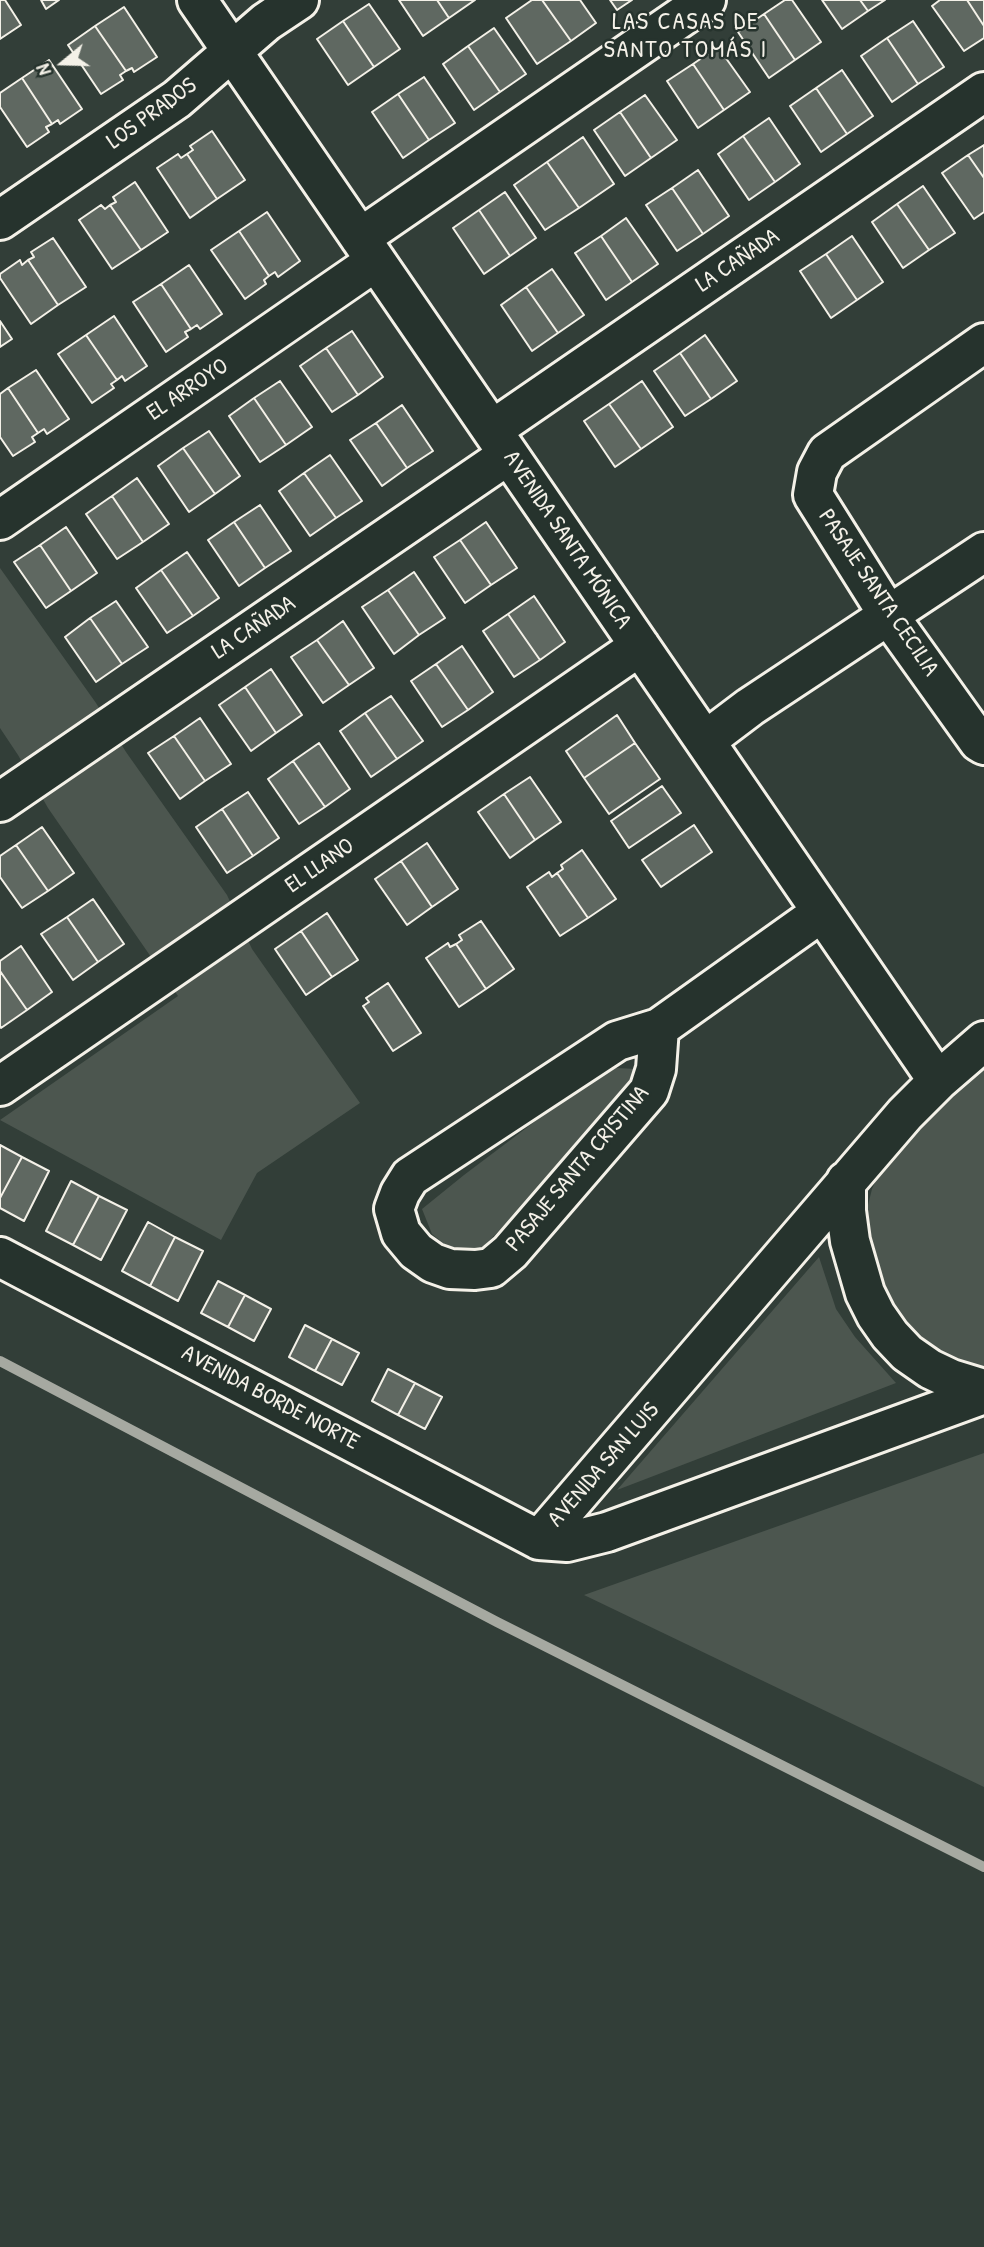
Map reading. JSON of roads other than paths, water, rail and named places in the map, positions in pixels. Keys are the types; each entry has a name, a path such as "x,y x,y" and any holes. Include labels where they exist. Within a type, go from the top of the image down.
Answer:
{"street":[{"name":"AVENIDA SANTA MÓNICA","path":"197,0 938,1081"},
{"name":"LOS PRADOS","path":"0,220 177,99 266,22 299,0"},
{"name":"EL ARROYO","path":"0,520 706,0"},
{"name":"LA CAÑADA","path":"0,802 984,92"},
{"name":"PASAJE SANTA CECILIA","path":"984,343 827,453 817,472 813,495 889,616 979,743 984,745"},
{"path":"705,741 750,707 984,552"},
{"name":"EL LLANO","path":"0,1086 640,646"},
{"name":"PASAJE SANTA CRISTINA","path":"659,1028 656,1069 649,1091 510,1252 491,1268 475,1270 450,1269 433,1263 416,1251 401,1233 394,1209 410,1177 617,1041 659,1028 822,912"},
{"name":"AVENIDA SAN LUIS","path":"539,1540 905,1114 984,1041"},
{"path":"846,1181 850,1241 865,1293 876,1315 907,1353 930,1369 984,1391"},
{"name":"AVENIDA BORDE NORTE","path":"0,1257 539,1540"},
{"name":"AVENIDA SAN LUIS","path":"539,1540 567,1542 607,1532 984,1391"}],"waterway":[{"path":"0,1361 497,1622 984,1867"}],"district":[{"name":"LAS CASAS DE SANTO TOMÁS I","path":"686,37"}]}
